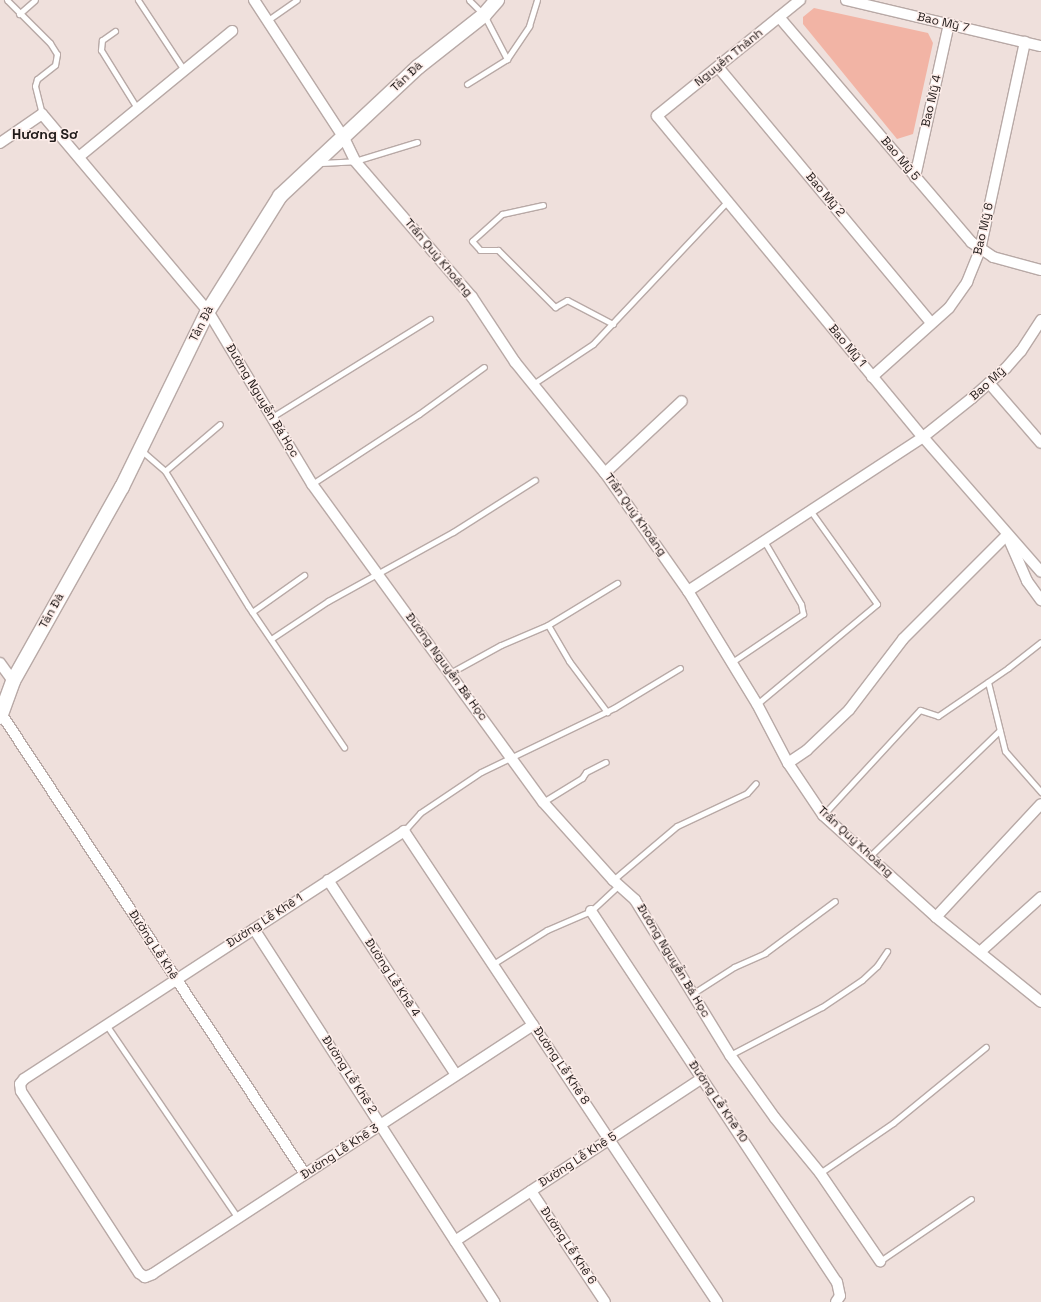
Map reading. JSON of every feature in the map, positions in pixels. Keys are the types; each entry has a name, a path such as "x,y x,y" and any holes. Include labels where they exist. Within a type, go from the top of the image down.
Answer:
{"main road":[{"name":"Tản Đà","path":"1,716 13,681 122,487 208,311 280,196 344,138 418,67 484,15 497,0"}],"street":[{"name":"Trần Quý Khoáng","path":"254,0 344,138 355,161 472,297 515,362 605,473 688,591 757,704 788,763 823,815 936,917 1041,1002"},
{"name":"Nguyễn Thành","path":"657,116 800,0"},
{"name":"Bao Mỹ 7","path":"846,0 1041,46"},
{"name":"Bao Mỹ 5","path":"779,17 915,177 980,250 994,257 1041,270"},
{"name":"Bao Mỹ 4","path":"915,177 949,24"},
{"path":"80,156 232,31"},
{"name":"Bao Mỹ 6","path":"872,377 932,323 961,293 980,250 1025,42"},
{"name":"Bao Mỹ 2","path":"718,67 932,323"},
{"path":"0,143 42,114"},
{"name":"Đường Nguyễn Bá Học","path":"42,114 80,156 208,311 312,484 378,571 510,758 543,802 616,882 636,900 730,1055 775,1118 820,1173 880,1261"},
{"name":"Bao Mỹ 1","path":"657,116 872,377 1006,535 1041,572"},
{"name":"Bao Mỹ","path":"688,591 810,509 923,437 989,383 1021,351 1041,320"},
{"path":"989,383 1041,443"},
{"path":"605,473 682,401"},
{"path":"788,763 807,750 849,710 903,639 1006,535 1027,580 1041,600"},
{"path":"0,663 13,681"},
{"name":"Đường Lễ Khê","path":"1,716 306,1174"},
{"path":"936,917 1041,804"},
{"name":"Đường Lễ Khê 1","path":"146,1277 135,1266 21,1091 20,1084 24,1079 404,831"},
{"name":"Đường Lễ Khê 8","path":"404,831 717,1302"},
{"name":"Đường Lễ Khê 4","path":"328,880 456,1075"},
{"path":"980,952 1041,897"},
{"name":"Đường Lễ Khê 10","path":"591,911 837,1282 838,1299"},
{"name":"Đường Lễ Khê 2","path":"254,929 381,1124 454,1242 494,1302"},
{"name":"Đường Lễ Khê 3","path":"146,1277 153,1274 533,1025"},
{"name":"Đường Lễ Khê 5","path":"454,1242 702,1078"},
{"name":"Đường Lễ Khê 6","path":"531,1191 605,1302"}],"lane":[{"path":"7,0 50,43 57,54 55,65 37,79 35,86 42,114"},
{"path":"20,14 35,0"},
{"path":"138,0 184,70"},
{"path":"268,20 297,0"},
{"path":"469,0 484,15 507,59"},
{"path":"467,84 507,59 529,26 537,0"},
{"path":"115,31 102,40 101,50 137,108"},
{"path":"316,164 355,161 417,142"},
{"path":"533,384 593,344 728,202"},
{"path":"543,205 502,214 472,241 480,250 498,250 555,307 567,300 613,324"},
{"path":"272,417 430,319"},
{"path":"312,484 420,414 484,367"},
{"path":"165,471 220,424"},
{"path":"140,449 165,471 252,612 344,747"},
{"path":"271,639 378,571 453,532 535,480"},
{"path":"757,704 877,604 810,509"},
{"path":"732,662 803,614 801,604 764,540"},
{"path":"252,612 304,575"},
{"path":"450,673 501,645 548,625 617,583"},
{"path":"548,625 569,661 607,712"},
{"path":"823,815 920,710 938,716 988,682 1041,642"},
{"name":"Đường Lễ Khê 1","path":"404,831 420,813 481,772 607,712 680,668"},
{"path":"988,682 1005,751 1041,792"},
{"path":"870,857 1000,730"},
{"path":"543,802 582,778 586,772 606,762"},
{"path":"493,964 546,930 591,911 616,882 677,826 747,793 756,783"},
{"path":"692,994 734,967 765,953 835,901"},
{"path":"730,1055 828,1003 862,980 877,966 887,951"},
{"path":"107,1026 238,1218"},
{"path":"820,1173 892,1123 986,1047"},
{"path":"880,1261 971,1199"}],"shaded area":[{"path":"814,8 928,33 933,43 913,134 897,139 803,24 803,17"}],"district":[{"name":"Hương Sơ","path":"45,134"}]}
